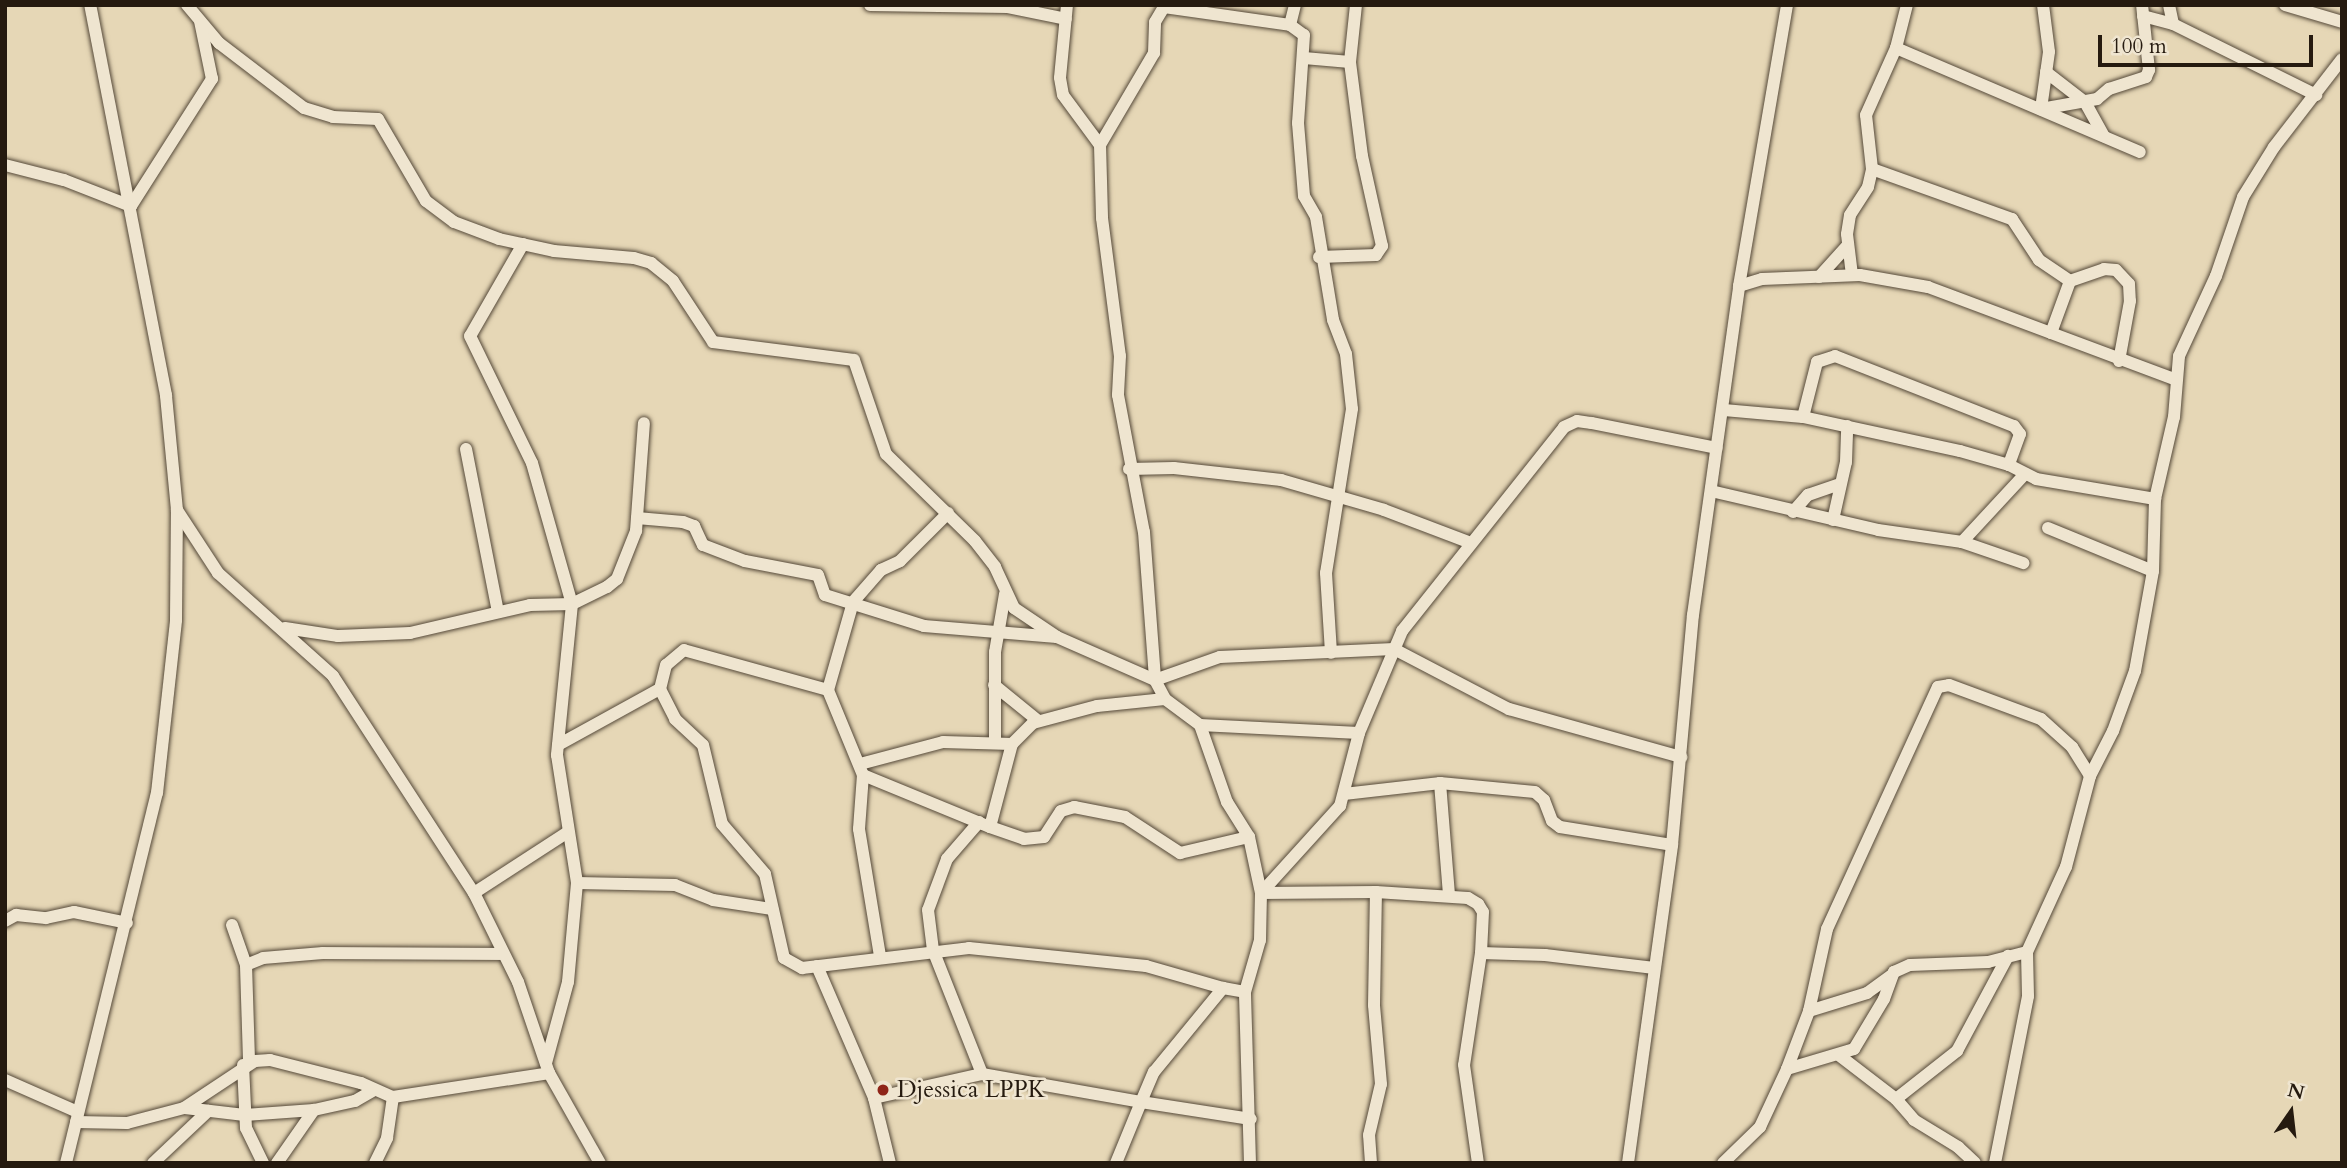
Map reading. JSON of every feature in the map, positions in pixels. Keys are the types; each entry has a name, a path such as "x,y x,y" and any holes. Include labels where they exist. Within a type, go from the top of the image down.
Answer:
{"street":[{"path":"66,1163 157,793 169,708 177,510 166,396 90,5"},
{"path":"187,5 219,43 304,108 333,117 378,119 426,201 454,222 523,244 651,263 673,281 713,342 854,360 887,454 948,513 995,567 1005,594 1014,608 1057,637 1155,680 1220,657 1394,649 1509,709 1681,757"},
{"path":"131,206 212,79 196,5"},
{"path":"870,5 1008,6 1067,12 1060,78 1063,94 1100,145"},
{"path":"1290,24 1295,5"},
{"path":"1320,257 1376,255 1382,246 1362,156 1350,62 1356,5"},
{"path":"1628,1163 1672,845 1692,627 1739,286 1787,5"},
{"path":"1852,275 1850,215 1868,187 1872,169 1866,115 1896,48 1907,5"},
{"path":"2041,109 2049,52 2043,5"},
{"path":"2169,5 2173,24"},
{"path":"2285,5 2342,22"},
{"path":"1331,653 1326,573 1352,409 1346,354 1333,320 1320,257 1316,217 1304,196 1298,123 1304,35 1290,24 1164,7 1155,22 1154,53 1100,145 1102,218 1120,356 1118,395 1129,469 1144,532 1155,680 1165,699 1200,725 1359,733"},
{"path":"2041,109 2058,103 2085,102 2146,77 2142,10 2316,95"},
{"path":"1896,48 2140,152"},
{"path":"1304,58 1350,62"},
{"path":"1995,1163 2028,996 2026,952 2066,867 2090,776 2128,693 2152,571 2155,499 2174,417 2174,379 2243,197 2274,147 2342,59"},
{"path":"2046,72 2085,102 2104,137"},
{"path":"5,165 64,180 131,206"},
{"path":"1872,169 2012,219 2039,260 2070,281"},
{"path":"523,244 470,335 532,463 572,604 558,745 577,883 568,982 547,1068"},
{"path":"1819,277 1849,245"},
{"path":"2051,333 2070,281 2104,268 2116,270 2129,284 2129,329 2119,361"},
{"path":"1739,286 1762,279 1852,275 1928,287 2119,361 2174,379"},
{"path":"1802,417 1817,362 1835,356 2014,426 2020,433 2009,465"},
{"path":"1724,410 1802,417 1847,426 2009,465 2025,474 2155,499"},
{"path":"1261,893 1333,817 1344,794 1359,733 1394,649 1434,587 1564,427 1577,421 1717,447"},
{"path":"285,628 321,635 382,635 530,605 572,604 617,579 637,518 644,423"},
{"path":"1832,520 1837,485 1846,462 1847,426"},
{"path":"466,449 498,611"},
{"path":"1129,469 1245,474 1337,495 1471,542"},
{"path":"1962,542 2025,474"},
{"path":"1793,512 1808,495 1837,485"},
{"path":"1711,491 1832,520 1962,542 2023,563"},
{"path":"177,510 218,573 285,628 333,676 474,893 501,954 518,982 547,1068 600,1163"},
{"path":"880,956 859,829 862,769 828,690 853,602 881,570 900,561 948,513"},
{"path":"637,518 683,522 694,526 703,545 745,561 818,575 825,595 931,627 997,635 1057,637"},
{"path":"2048,528 2152,571"},
{"path":"995,741 997,635 1005,594"},
{"path":"828,690 684,650 666,665 660,688 675,719 703,745 722,824 765,874 784,957 802,968 933,950 1027,952 1146,966 1245,992"},
{"path":"994,685 1037,720"},
{"path":"1723,1163 1759,1127 1787,1069 1809,1011 1827,929 1938,687 1949,685 2041,719 2073,747 2090,776"},
{"path":"558,745 660,688"},
{"path":"982,1074 933,950 930,901 947,859 985,824 1012,744 1037,720 1097,706 1165,699"},
{"path":"1200,725 1227,802 1249,837 1261,893 1259,940 1245,992 1251,1118 1250,1163"},
{"path":"862,769 943,742 995,741 1012,744"},
{"path":"862,769 1024,839 1049,835 1061,811 1074,807 1125,817 1180,853 1249,837"},
{"path":"1344,794 1440,783 1535,792 1544,800 1552,821 1560,827 1672,845"},
{"path":"1440,783 1449,896"},
{"path":"474,893 568,832"},
{"path":"577,883 675,885 713,900 772,909"},
{"path":"1261,893 1376,892 1449,896 1468,898 1482,912 1481,953 1464,1065 1478,1163"},
{"path":"1371,1163 1369,1135 1381,1084 1374,1006 1376,892"},
{"path":"5,921 16,915 46,918 74,912 127,923"},
{"path":"232,925 246,965 245,1115 248,1139 263,1163"},
{"path":"1809,1011 1867,993 1894,972 1910,965 1988,962 2026,952"},
{"path":"246,965 263,958 323,953 501,954"},
{"path":"1481,953 1545,955 1654,968"},
{"path":"1896,1099 1949,1060 2008,956"},
{"path":"817,966 874,1098 890,1163"},
{"path":"1787,1069 1840,1056 1864,1037 1894,972"},
{"path":"1116,1163 1154,1072 1223,988"},
{"path":"1840,1056 1896,1099 1914,1120 1958,1147 1975,1163"},
{"path":"5,1080 77,1117 127,1123 184,1108 246,1064 270,1060 393,1097 547,1068"},
{"path":"874,1098 982,1074 1251,1118"},
{"path":"184,1108 245,1115 314,1110 355,1101 374,1090"},
{"path":"375,1163 387,1138 393,1097"},
{"path":"277,1163 314,1110"},
{"path":"153,1163 208,1111"}],"place":[{"name":"Djessica LPPK","path":"883,1090"}]}
